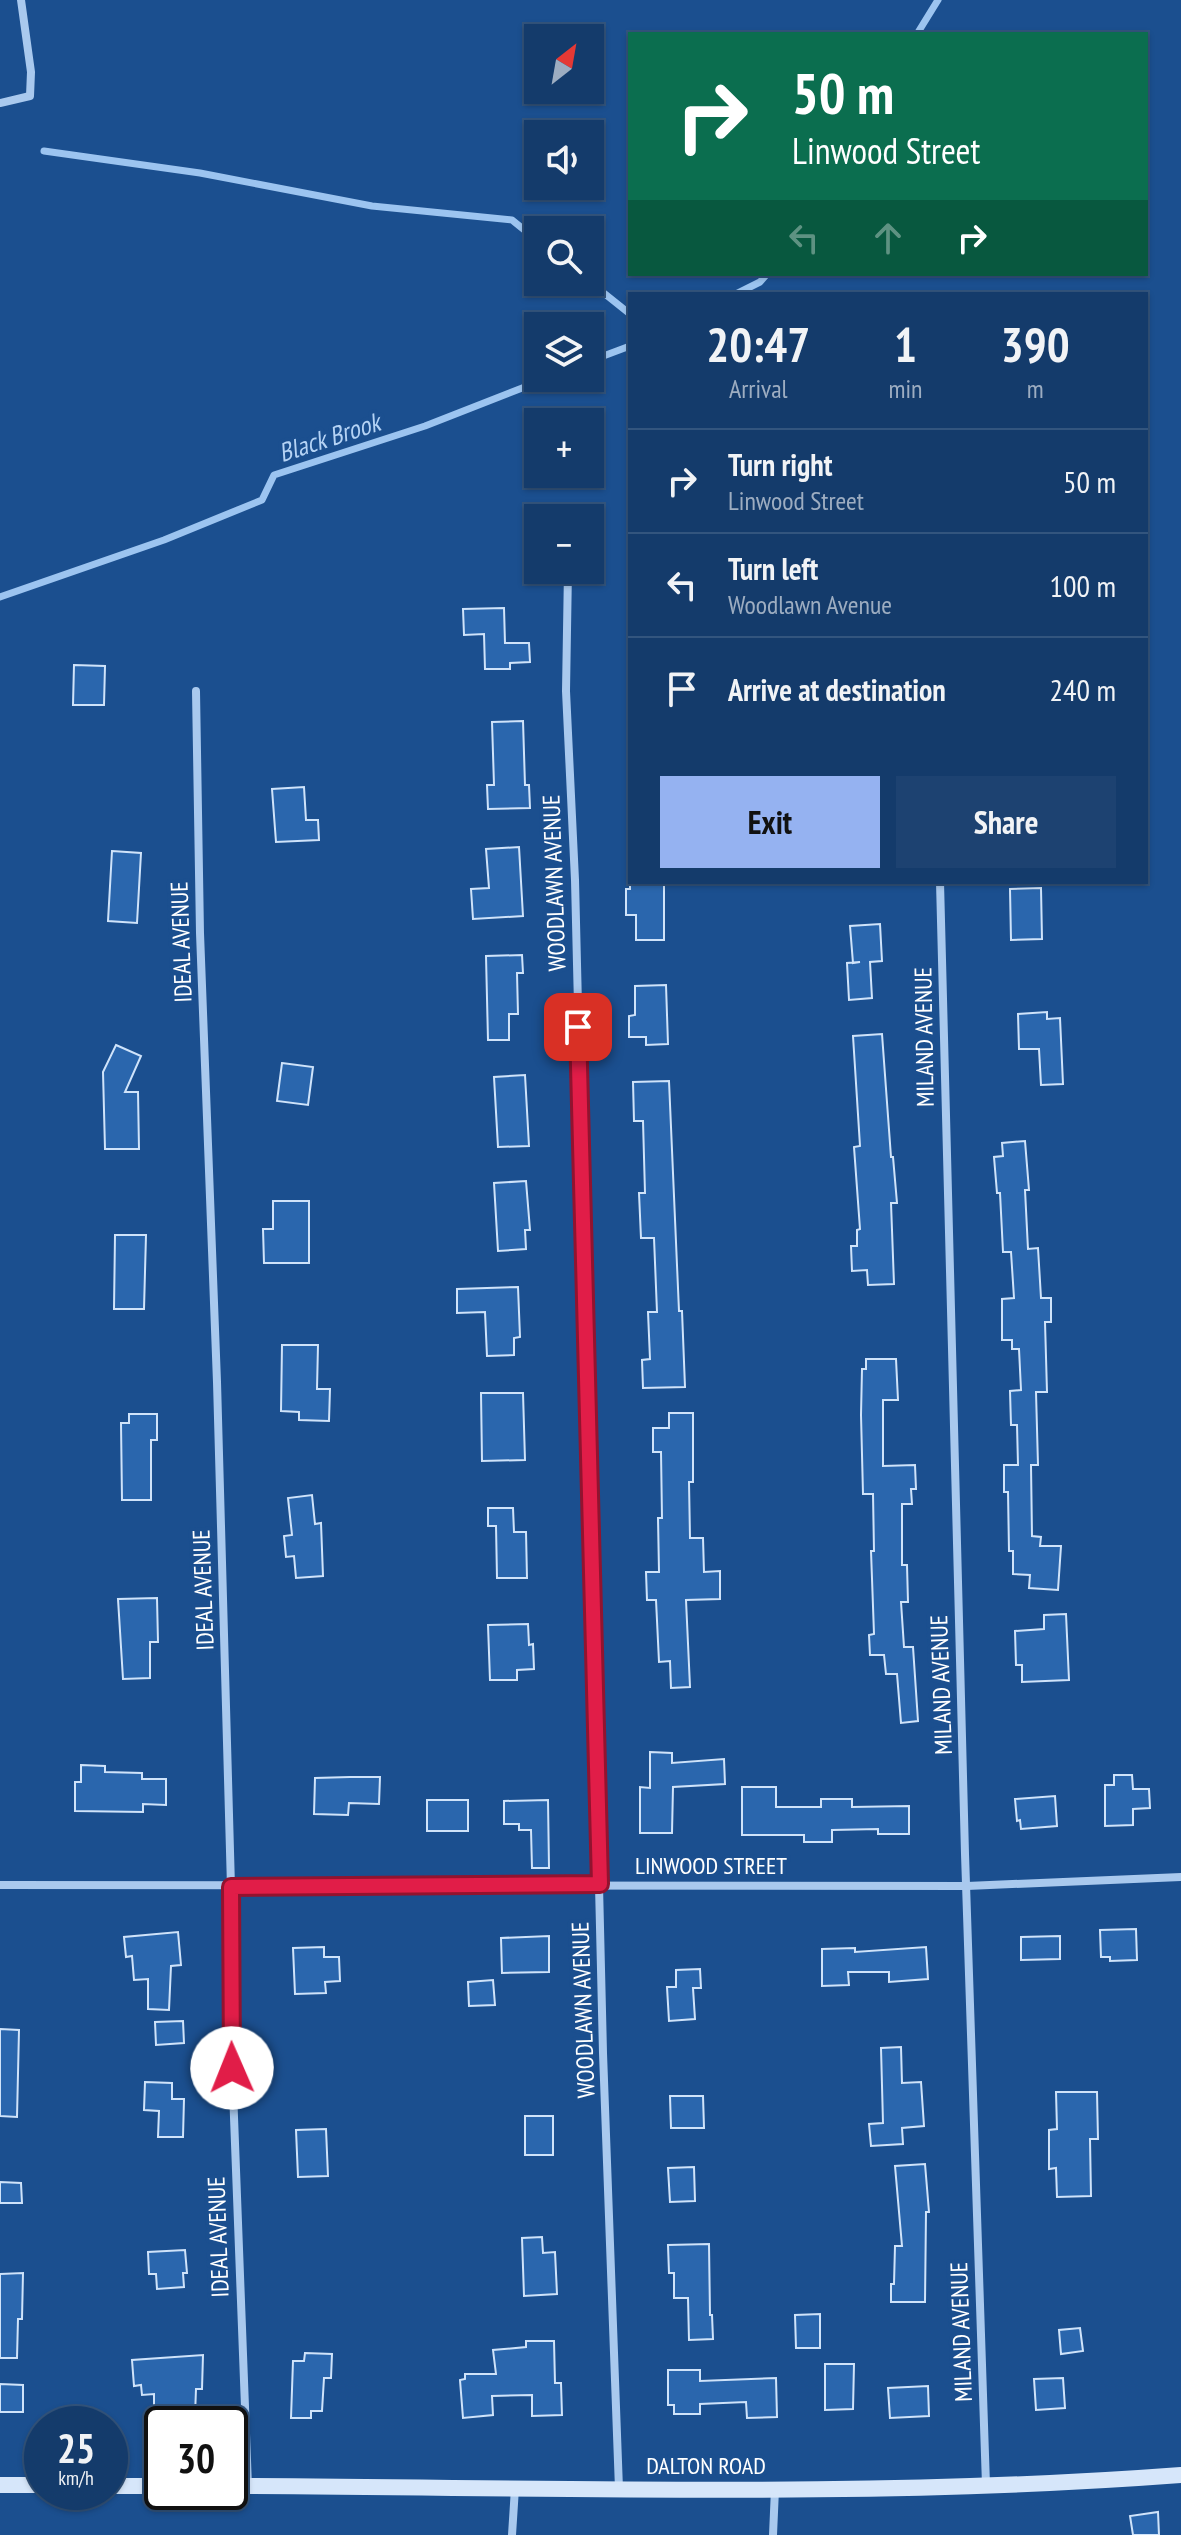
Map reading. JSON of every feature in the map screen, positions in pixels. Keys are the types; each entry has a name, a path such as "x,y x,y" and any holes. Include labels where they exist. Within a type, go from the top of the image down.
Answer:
{"street":[{"path":"0,103 30,96 31,72 21,0"},
{"name":"WOODLAWN AVENUE","path":"568,584 566,691 575,880 603,2053 619,2489"},
{"name":"IDEAL AVENUE","path":"196,691 200,933 217,1382 231,1887 231,2038 245,2406"},
{"name":"MILAND AVENUE","path":"940,884 986,2486"},
{"name":"LINWOOD STREET","path":"0,1885 967,1886 1181,1877"},
{"name":"DALTON ROAD","path":"248,2486 775,2489 986,2486 1181,2475"},
{"path":"0,2485 24,2485"},
{"path":"512,2535 515,2487"},
{"path":"773,2535 775,2489"}],"building":[{"path":"504,608 505,643 529,643 530,662 510,663 510,669 485,669 484,634 464,635 463,609"},
{"path":"74,665 105,666 104,705 73,705"},
{"path":"523,721 525,785 529,785 530,808 488,809 487,785 494,785 492,722"},
{"path":"304,787 306,820 318,820 319,840 276,842 272,789"},
{"path":"519,847 523,916 473,919 471,889 489,888 486,849"},
{"path":"112,851 141,853 137,923 108,921"},
{"path":"630,884 664,884 664,940 636,940 636,915 626,915 626,889 630,889"},
{"path":"1041,888 1042,939 1011,940 1010,889"},
{"path":"880,924 882,961 870,962 872,998 849,1000 847,963 853,963 850,926"},
{"path":"522,955 523,973 517,973 518,1014 509,1014 509,1040 488,1040 486,956"},
{"path":"666,985 668,1044 646,1045 646,1037 629,1037 629,1016 635,1015 635,986"},
{"path":"1047,1012 1047,1019 1060,1018 1063,1084 1041,1085 1039,1049 1019,1049 1018,1014"},
{"path":"882,1034 897,1203 891,1203 894,1284 868,1285 867,1270 852,1271 851,1246 857,1246 857,1230 860,1229 854,1147 860,1146 853,1036"},
{"path":"116,1045 141,1056 125,1092 138,1092 139,1149 105,1149 103,1072"},
{"path":"282,1063 313,1067 308,1105 277,1101"},
{"path":"525,1075 529,1146 498,1147 494,1077"},
{"path":"669,1081 685,1387 643,1388 642,1360 650,1359 648,1312 657,1312 654,1238 641,1238 639,1193 645,1193 643,1121 634,1121 633,1082"},
{"path":"1025,1141 1029,1190 1025,1190 1028,1249 1038,1248 1041,1298 1051,1298 1051,1322 1045,1322 1047,1392 1036,1392 1038,1465 1031,1465 1032,1536 1041,1537 1040,1546 1061,1546 1058,1590 1029,1588 1030,1575 1013,1574 1013,1551 1009,1551 1008,1492 1004,1492 1004,1465 1018,1465 1017,1425 1011,1425 1010,1391 1021,1390 1019,1349 1012,1349 1012,1340 1002,1340 1002,1299 1014,1298 1011,1252 1003,1252 1000,1193 997,1193 994,1157 1003,1156 1002,1143"},
{"path":"526,1181 530,1230 525,1230 526,1249 498,1251 494,1183"},
{"path":"273,1201 309,1201 309,1263 264,1263 263,1229 273,1229"},
{"path":"115,1235 146,1235 144,1309 114,1309"},
{"path":"518,1287 520,1337 514,1338 514,1355 487,1356 485,1312 457,1313 457,1289"},
{"path":"282,1345 318,1345 317,1389 330,1389 329,1421 299,1420 299,1412 281,1411"},
{"path":"866,1359 896,1359 898,1400 883,1400 883,1466 915,1465 916,1489 911,1489 912,1504 902,1504 902,1565 907,1565 908,1602 901,1602 904,1647 913,1647 918,1721 901,1723 897,1674 886,1674 884,1655 870,1655 869,1635 874,1634 871,1551 874,1551 873,1494 863,1494 861,1415 862,1369 866,1369"},
{"path":"481,1393 523,1393 525,1460 482,1461"},
{"path":"669,1413 693,1413 690,1538 703,1538 704,1572 720,1571 720,1599 686,1600 690,1687 671,1688 670,1661 659,1662 656,1600 647,1600 646,1572 659,1572 658,1518 662,1518 661,1452 653,1452 653,1428 669,1428"},
{"path":"129,1414 157,1414 157,1440 151,1440 151,1500 122,1500 121,1423 129,1423"},
{"path":"312,1495 315,1524 321,1523 323,1576 296,1578 294,1556 286,1557 284,1536 292,1535 288,1498"},
{"path":"488,1508 513,1508 514,1532 526,1532 527,1578 497,1578 496,1526 488,1526"},
{"path":"157,1598 158,1642 150,1642 150,1678 123,1679 118,1599"},
{"path":"1066,1614 1069,1680 1022,1682 1022,1665 1016,1665 1015,1631 1044,1629 1044,1615"},
{"path":"528,1624 534,1669 517,1670 517,1680 490,1680 488,1625"},
{"path":"650,1752 672,1753 672,1763 724,1759 725,1784 673,1787 672,1833 640,1833 640,1787 650,1788"},
{"path":"81,1765 105,1766 105,1772 142,1773 142,1779 166,1779 166,1805 143,1804 143,1812 75,1811 75,1782 81,1782"},
{"path":"1114,1775 1132,1775 1133,1789 1149,1789 1150,1808 1133,1809 1133,1825 1105,1826 1105,1785 1114,1785"},
{"path":"380,1777 379,1804 349,1803 348,1815 314,1814 315,1778"},
{"path":"742,1787 776,1787 776,1807 821,1807 821,1799 852,1799 852,1807 909,1806 909,1834 878,1834 878,1829 832,1830 832,1842 804,1842 804,1835 742,1835"},
{"path":"1055,1796 1057,1826 1021,1829 1015,1799"},
{"path":"427,1800 468,1800 468,1831 427,1831"},
{"path":"548,1800 549,1868 532,1868 531,1830 519,1830 519,1824 504,1824 504,1801"},
{"path":"1136,1929 1137,1960 1110,1961 1110,1957 1101,1957 1100,1930"},
{"path":"178,1932 181,1965 171,1966 169,2010 148,2009 148,1979 134,1980 132,1956 126,1957 124,1937"},
{"path":"549,1936 549,1972 502,1973 501,1938"},
{"path":"1060,1936 1060,1959 1021,1960 1021,1937"},
{"path":"324,1947 324,1957 339,1957 340,1981 325,1982 326,1993 295,1994 293,1948"},
{"path":"926,1947 928,1979 889,1982 889,1972 848,1972 849,1985 822,1986 822,1949 855,1948 855,1952"},
{"path":"700,1969 701,1988 693,1988 695,2019 669,2021 667,1987 676,1987 676,1970"},
{"path":"493,1980 495,2005 469,2006 468,1982"},
{"path":"183,2021 184,2043 156,2045 155,2022"},
{"path":"0,2029 19,2030 17,2117 0,2116"},
{"path":"901,2047 902,2083 921,2082 924,2126 902,2128 903,2144 871,2146 869,2124 883,2123 881,2048"},
{"path":"145,2082 172,2083 172,2099 184,2099 183,2137 158,2137 159,2111 144,2110"},
{"path":"1056,2092 1097,2092 1098,2139 1090,2139 1091,2196 1057,2197 1056,2168 1049,2169 1049,2130 1057,2129"},
{"path":"670,2096 703,2096 704,2128 671,2128"},
{"path":"525,2116 553,2116 553,2155 525,2155"},
{"path":"326,2129 328,2176 298,2177 296,2130"},
{"path":"925,2164 929,2212 926,2212 925,2302 891,2302 895,2246 902,2246 895,2166"},
{"path":"694,2167 695,2201 670,2202 668,2168"},
{"path":"0,2182 21,2183 22,2203 0,2203"},
{"path":"542,2237 543,2253 555,2252 557,2294 524,2296 522,2238"},
{"path":"709,2244 713,2339 689,2340 688,2298 674,2298 674,2273 669,2273 668,2245"},
{"path":"185,2250 187,2273 183,2273 184,2287 157,2289 156,2274 149,2274 148,2252"},
{"path":"23,2273 17,2358 0,2358 0,2274"},
{"path":"820,2314 820,2348 796,2348 795,2315"},
{"path":"1080,2328 1083,2351 1061,2354 1059,2330"},
{"path":"526,2341 554,2341 555,2383 561,2383 562,2415 532,2416 532,2395 492,2396 493,2415 463,2418 460,2380 465,2379 465,2374 496,2374 493,2350 526,2347"},
{"path":"305,2353 332,2354 331,2378 324,2378 322,2411 311,2411 311,2418 291,2418 293,2361 304,2361"},
{"path":"203,2355 202,2389 196,2389 195,2406 154,2406 154,2394 142,2395 141,2385 134,2386 132,2360"},
{"path":"825,2364 854,2364 853,2409 825,2410"},
{"path":"668,2370 700,2370 700,2381 776,2378 777,2417 747,2418 746,2402 700,2404 700,2414 674,2414 674,2405 668,2405"},
{"path":"1063,2378 1065,2408 1036,2410 1034,2379"},
{"path":"0,2384 23,2385 23,2412 0,2412"},
{"path":"928,2386 929,2416 890,2418 888,2388"},
{"path":"1158,2512 1159,2535 1133,2535 1130,2516"}],"waterway":[{"name":"Black Brook","path":"918,32 938,0"},
{"path":"44,151 200,173 372,206 512,220 524,230"},
{"name":"Black Brook","path":"740,292 765,276"},
{"path":"604,293 628,312"},
{"name":"Black Brook","path":"604,356 628,347"},
{"name":"Black Brook","path":"0,597 164,540 262,500 274,475 425,426 524,387"}],"route":[{"path":"232,2068 231,1887 600,1884 578,1027"}]}
